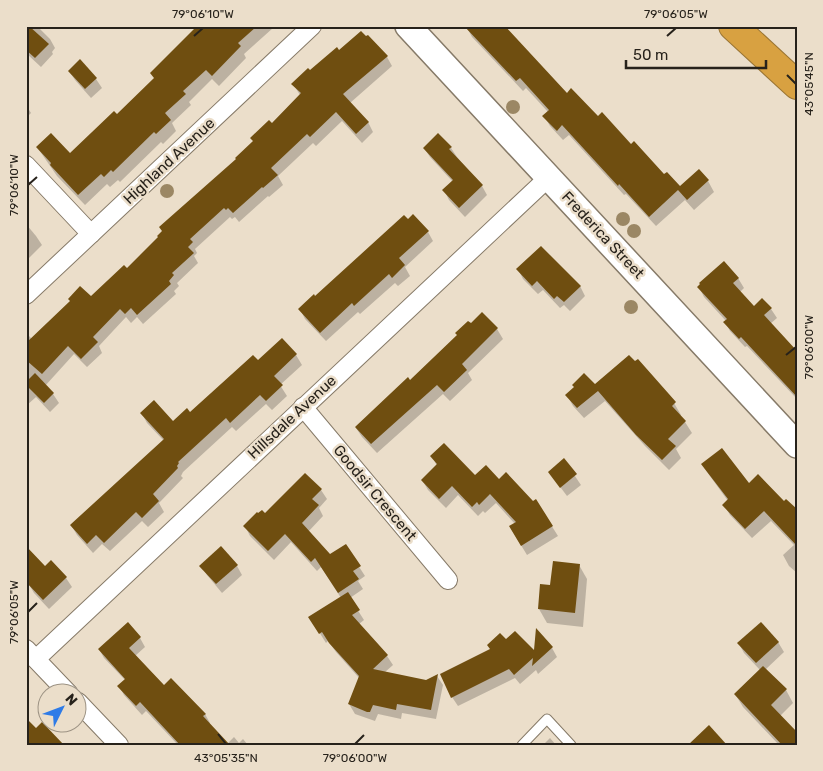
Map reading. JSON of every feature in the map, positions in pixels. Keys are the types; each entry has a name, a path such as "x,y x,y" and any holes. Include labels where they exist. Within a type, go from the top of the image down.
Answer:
{"highway":[{"path":"733,26 797,86"}],"street":[{"name":"Highland Avenue","path":"26,295 312,26"},
{"name":"Frederica Street","path":"408,26 797,445"},
{"path":"26,165 92,234"},
{"name":"Hillsdale Avenue","path":"31,654 303,407 549,177"},
{"name":"Goodsir Crescent","path":"303,407 448,580"},
{"path":"31,654 60,684"},
{"path":"88,712 119,745"}],"lane":[{"path":"522,745 548,719 571,745"}],"building":[{"path":"26,26 29,26 49,44 35,58 26,50"},
{"path":"197,26 257,26 238,43 241,46 212,76 206,70 183,91 186,94 165,113 171,120 156,134 154,132 113,172 111,170 104,177 101,174 78,195 36,147 51,133 70,153 114,111 117,114 154,78 150,73"},
{"path":"464,26 505,26 567,93 571,88 598,116 602,112 631,144 634,141 664,174 667,172 680,186 699,169 709,180 687,200 678,190 649,217 562,125 557,131 542,116 549,110 520,78 516,81"},
{"path":"361,31 366,36 368,35 388,56 343,94 369,122 356,134 336,112 310,137 307,134 271,168 278,175 233,213 228,208 226,210 224,208 190,239 193,242 188,247 194,253 172,273 174,275 169,281 171,284 137,315 131,308 125,314 120,309 93,337 98,342 81,359 68,346 42,374 26,360 26,343 70,301 68,299 80,286 91,296 124,265 127,268 158,237 162,231 159,227 236,159 253,141 250,138 269,120 272,123 301,93 291,84 308,68 310,70 337,47 339,50"},
{"path":"80,59 97,78 85,89 68,71"},
{"path":"438,133 452,147 449,149 483,185 459,208 442,190 453,180 423,148"},
{"path":"413,214 429,231 399,258 405,265 392,278 389,274 354,306 352,303 320,333 298,309 314,294 315,296 404,215 408,219"},
{"path":"541,246 581,286 564,302 557,296 554,299 537,281 532,286 516,269"},
{"path":"724,261 739,278 733,283 754,306 762,298 772,308 764,315 797,351 797,397 741,337 739,339 723,322 727,319 697,287"},
{"path":"482,312 498,328 462,364 467,370 444,392 437,385 371,444 355,427 408,377 410,380 457,335 455,333 468,321 471,323"},
{"path":"282,338 297,354 274,376 283,385 266,401 260,395 230,423 226,418 178,462 178,468 153,494 159,501 142,518 136,512 104,543 96,535 87,544 70,525 164,439 140,413 154,400 173,421 187,408 190,412 253,355 258,360"},
{"path":"629,355 635,361 638,359 676,402 672,406 686,421 668,439 676,446 662,460 636,435 598,391 577,408 565,395 574,387 572,385 584,373 595,384"},
{"path":"35,373 54,393 44,403 26,385 26,382"},
{"path":"444,443 475,475 486,465 499,479 506,472 533,501 536,499 553,526 521,546 509,526 516,522 490,494 479,505 477,502 472,507 452,486 439,499 421,480 437,464 430,456"},
{"path":"722,448 749,483 758,474 784,501 786,499 797,509 797,546 764,511 745,529 722,505 728,499 701,464"},
{"path":"564,458 577,474 560,488 548,472"},
{"path":"305,473 322,489 312,499 319,505 302,523 330,554 346,544 361,566 353,571 359,579 338,593 315,558 311,562 285,534 268,551 243,526 257,512 262,510 265,513"},
{"path":"26,546 45,566 51,560 67,577 43,600 26,582"},
{"path":"221,546 238,565 216,584 199,566"},
{"path":"553,561 580,564 575,613 538,609 540,584 550,585"},
{"path":"348,592 360,610 352,615 388,655 373,669 426,680 438,674 431,710 397,704 396,710 373,705 370,712 367,712 348,704 359,676 329,643 322,632 319,634 308,617"},
{"path":"128,622 141,637 129,648 164,685 171,678 206,714 203,716 230,745 180,745 140,702 136,706 117,686 125,679 98,649"},
{"path":"761,622 779,642 756,663 737,643"},
{"path":"536,628 553,647 532,666 533,658 514,675 509,669 451,698 440,674 490,649 487,645 500,633 506,639 515,631 534,650"},
{"path":"763,666 787,689 771,705 797,732 797,745 782,745 734,694"},
{"path":"26,718 36,728 38,726 38,734 53,734 64,745 26,745"},
{"path":"709,725 727,745 688,745"}]}
